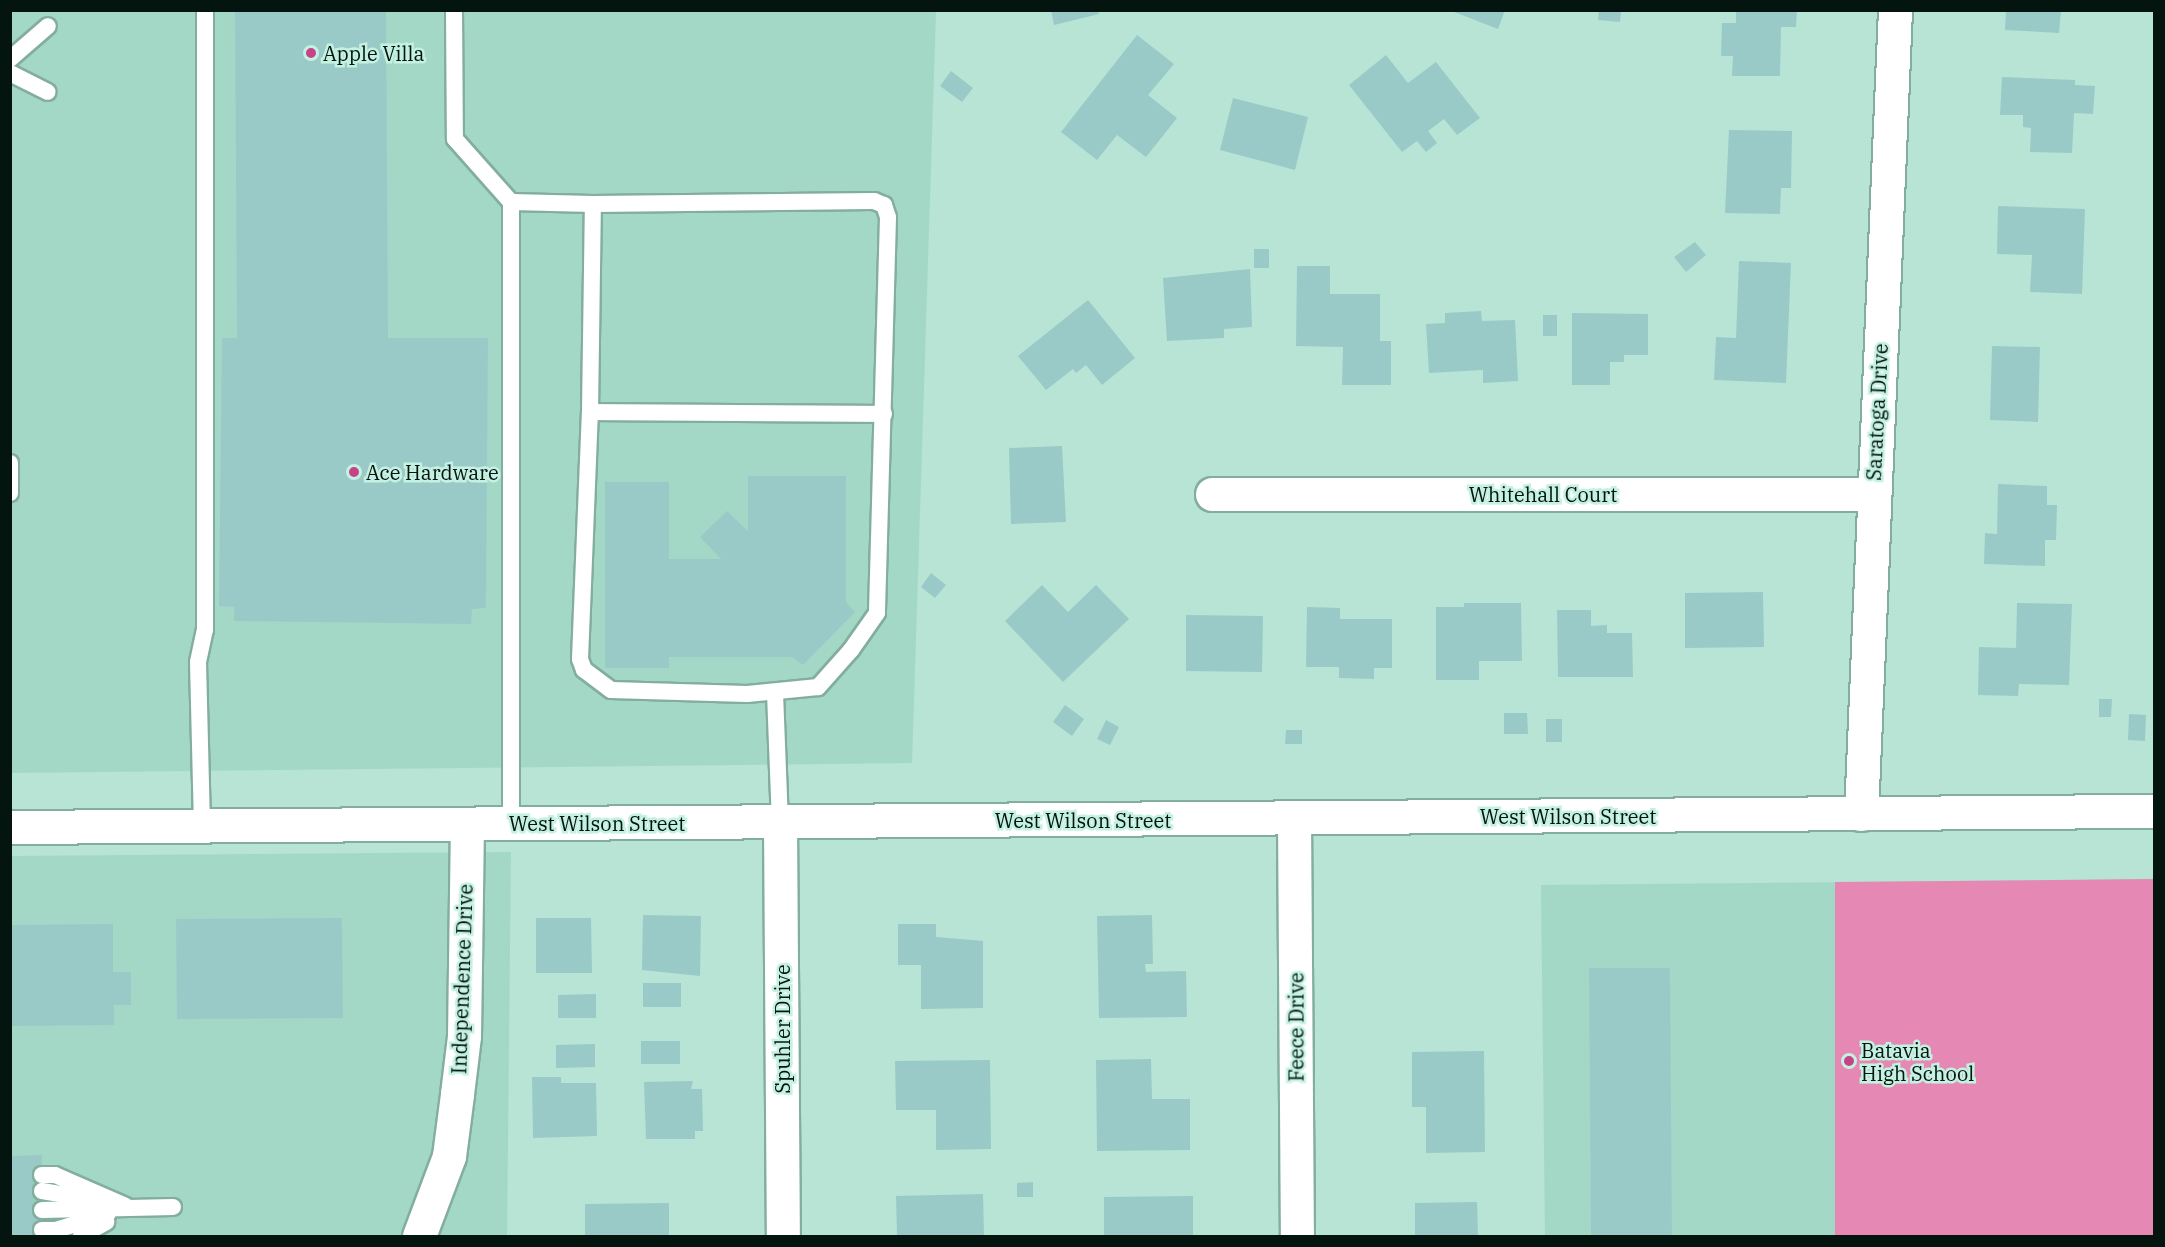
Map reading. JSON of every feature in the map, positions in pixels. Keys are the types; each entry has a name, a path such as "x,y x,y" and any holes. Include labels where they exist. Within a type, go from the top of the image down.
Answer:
{"street":[{"name":"Saratoga Drive","path":"1861,814 1894,10"},
{"name":"Whitehall Court","path":"1212,494 1873,494"},
{"name":"West Wilson Street","path":"10,827 2154,811"},
{"name":"Feece Drive","path":"1294,818 1297,1236"},
{"name":"Spuhler Drive","path":"780,822 783,1236"},
{"name":"Independence Drive","path":"419,1236 450,1156 464,1036 467,824"}],"lane":[{"path":"202,826 198,662 205,630 205,10"},
{"path":"454,10 455,139 512,202 512,823"},
{"path":"10,58 48,26"},
{"path":"10,73 48,92"},
{"path":"512,202 593,204 874,201 884,205 888,217 877,613 851,650 818,687 776,693 611,690 584,670 580,659 590,412 593,204"},
{"path":"590,412 884,414"},
{"path":"10,463 10,493"},
{"path":"776,693 780,822"},
{"path":"42,1183 129,1207"},
{"path":"42,1230 56,1230 129,1207"},
{"path":"81,1236 129,1207"},
{"path":"42,1210 173,1207"}],"shaded area":[{"path":"10,11 936,11 912,763 11,773"},
{"path":"511,852 507,1236 11,1236 10,856"},
{"name":"Batavia High School","path":"2154,879 2154,1236 1545,1236 1541,885"},
{"path":"2154,879 2154,1236 1835,1236 1835,882"}],"building":[{"name":"Ace Hardware","path":"235,10 386,10 388,338 488,338 486,608 472,609 471,624 234,621 234,607 219,606 222,338 237,338"},
{"path":"1051,10 1098,10 1099,14 1054,25"},
{"path":"1449,10 1505,10 1498,29"},
{"path":"1599,10 1621,10 1620,22 1598,20"},
{"path":"1736,10 1797,10 1796,27 1781,27 1780,76 1732,76 1733,56 1721,56 1722,23 1736,23"},
{"path":"2006,10 2061,10 2059,33 2005,30"},
{"path":"1137,35 1174,64 1148,95 1177,118 1146,157 1117,135 1097,160 1061,132"},
{"path":"1386,55 1408,83 1436,62 1480,118 1457,135 1444,119 1428,131 1437,143 1426,152 1417,141 1402,152 1349,85"},
{"path":"951,71 973,88 962,102 940,86"},
{"path":"2002,77 2075,80 2075,85 2095,86 2093,114 2074,113 2072,153 2030,152 2031,128 2023,127 2023,115 2000,115"},
{"path":"1233,98 1308,117 1295,170 1220,150"},
{"path":"1729,130 1792,131 1791,188 1781,188 1780,214 1725,213"},
{"path":"1998,206 2085,209 2082,294 2030,292 2032,255 1997,254"},
{"path":"1695,242 1706,255 1686,272 1674,257"},
{"path":"1254,249 1269,249 1269,268 1254,268"},
{"path":"1739,261 1791,263 1786,383 1714,380 1716,337 1736,338"},
{"path":"1297,266 1330,266 1330,294 1380,294 1380,341 1391,341 1391,385 1342,385 1343,347 1296,346"},
{"path":"1250,269 1252,327 1224,329 1224,338 1167,341 1163,278"},
{"path":"1088,300 1135,358 1102,385 1086,365 1076,373 1073,369 1046,390 1018,356"},
{"path":"1481,311 1482,321 1515,320 1518,381 1483,383 1483,370 1429,373 1426,324 1445,323 1445,313"},
{"path":"1572,313 1648,314 1648,355 1624,355 1624,362 1610,362 1610,385 1572,385"},
{"path":"1543,315 1557,315 1557,336 1543,336"},
{"path":"1992,346 2040,347 2038,422 1990,420"},
{"path":"1062,446 1066,522 1011,524 1009,448"},
{"path":"748,476 846,476 846,602 855,612 803,665 792,657 669,657 669,668 605,668 605,482 669,482 669,559 721,559 700,537 727,511 748,531"},
{"path":"1998,484 2047,486 2047,505 2057,505 2056,540 2045,540 2045,566 1984,564 1985,533 1997,534"},
{"path":"931,573 946,585 935,598 921,587"},
{"path":"1042,585 1068,612 1096,585 1129,619 1063,682 1005,621"},
{"path":"1763,592 1764,647 1685,648 1685,593"},
{"path":"1464,603 1521,603 1522,661 1479,661 1479,680 1436,680 1436,607 1464,607"},
{"path":"2017,603 2072,604 2069,685 2019,684 2018,696 1978,695 1979,647 2016,648"},
{"path":"1307,607 1340,608 1340,619 1392,619 1392,668 1374,668 1374,679 1339,678 1339,667 1306,667"},
{"path":"1557,610 1591,610 1591,626 1607,625 1607,633 1632,633 1633,677 1558,677"},
{"path":"1186,615 1263,616 1262,672 1186,671"},
{"path":"2099,699 2112,699 2111,717 2099,717"},
{"path":"1065,705 1084,719 1072,736 1053,722"},
{"path":"1504,713 1527,713 1528,734 1504,734"},
{"path":"2129,714 2146,715 2145,741 2128,740"},
{"path":"1546,719 1562,719 1562,742 1546,742"},
{"path":"1106,720 1119,727 1110,745 1097,739"},
{"path":"1286,730 1302,730 1302,744 1285,744"},
{"path":"643,915 701,916 700,976 642,970"},
{"path":"1152,915 1153,964 1145,964 1146,972 1186,971 1187,1017 1099,1018 1097,916"},
{"path":"342,918 343,1018 177,1019 176,919"},
{"path":"536,918 591,918 592,973 536,973"},
{"path":"113,924 113,972 131,972 131,1005 114,1005 114,1025 10,1026 10,925"},
{"path":"898,924 936,924 936,937 983,941 983,1008 921,1009 921,965 898,965"},
{"path":"1589,968 1670,968 1672,1236 1591,1236"},
{"path":"643,983 681,983 681,1007 643,1007"},
{"path":"596,994 596,1018 558,1018 558,995"},
{"path":"641,1041 680,1041 680,1064 641,1064"},
{"path":"595,1044 595,1067 556,1068 556,1045"},
{"path":"1484,1051 1485,1152 1426,1153 1426,1107 1412,1107 1412,1052"},
{"path":"1151,1059 1152,1099 1190,1099 1190,1150 1097,1151 1096,1060"},
{"path":"990,1060 991,1149 936,1150 936,1110 896,1110 895,1061"},
{"path":"532,1077 561,1077 561,1083 596,1083 597,1136 533,1138"},
{"path":"693,1081 691,1089 702,1089 703,1131 695,1131 695,1139 646,1139 644,1082"},
{"path":"42,1155 42,1236 10,1236 10,1156"},
{"path":"1033,1182 1033,1197 1017,1197 1017,1183"},
{"path":"983,1194 984,1236 897,1236 896,1196"},
{"path":"1193,1196 1193,1236 1104,1236 1104,1197"},
{"path":"1477,1202 1478,1236 1415,1236 1415,1203"},
{"path":"669,1203 669,1236 585,1236 585,1204"}],"place":[{"name":"Apple Villa","path":"311,53"},
{"name":"Ace Hardware","path":"354,472"},
{"name":"Batavia High School","path":"1849,1061"}]}
